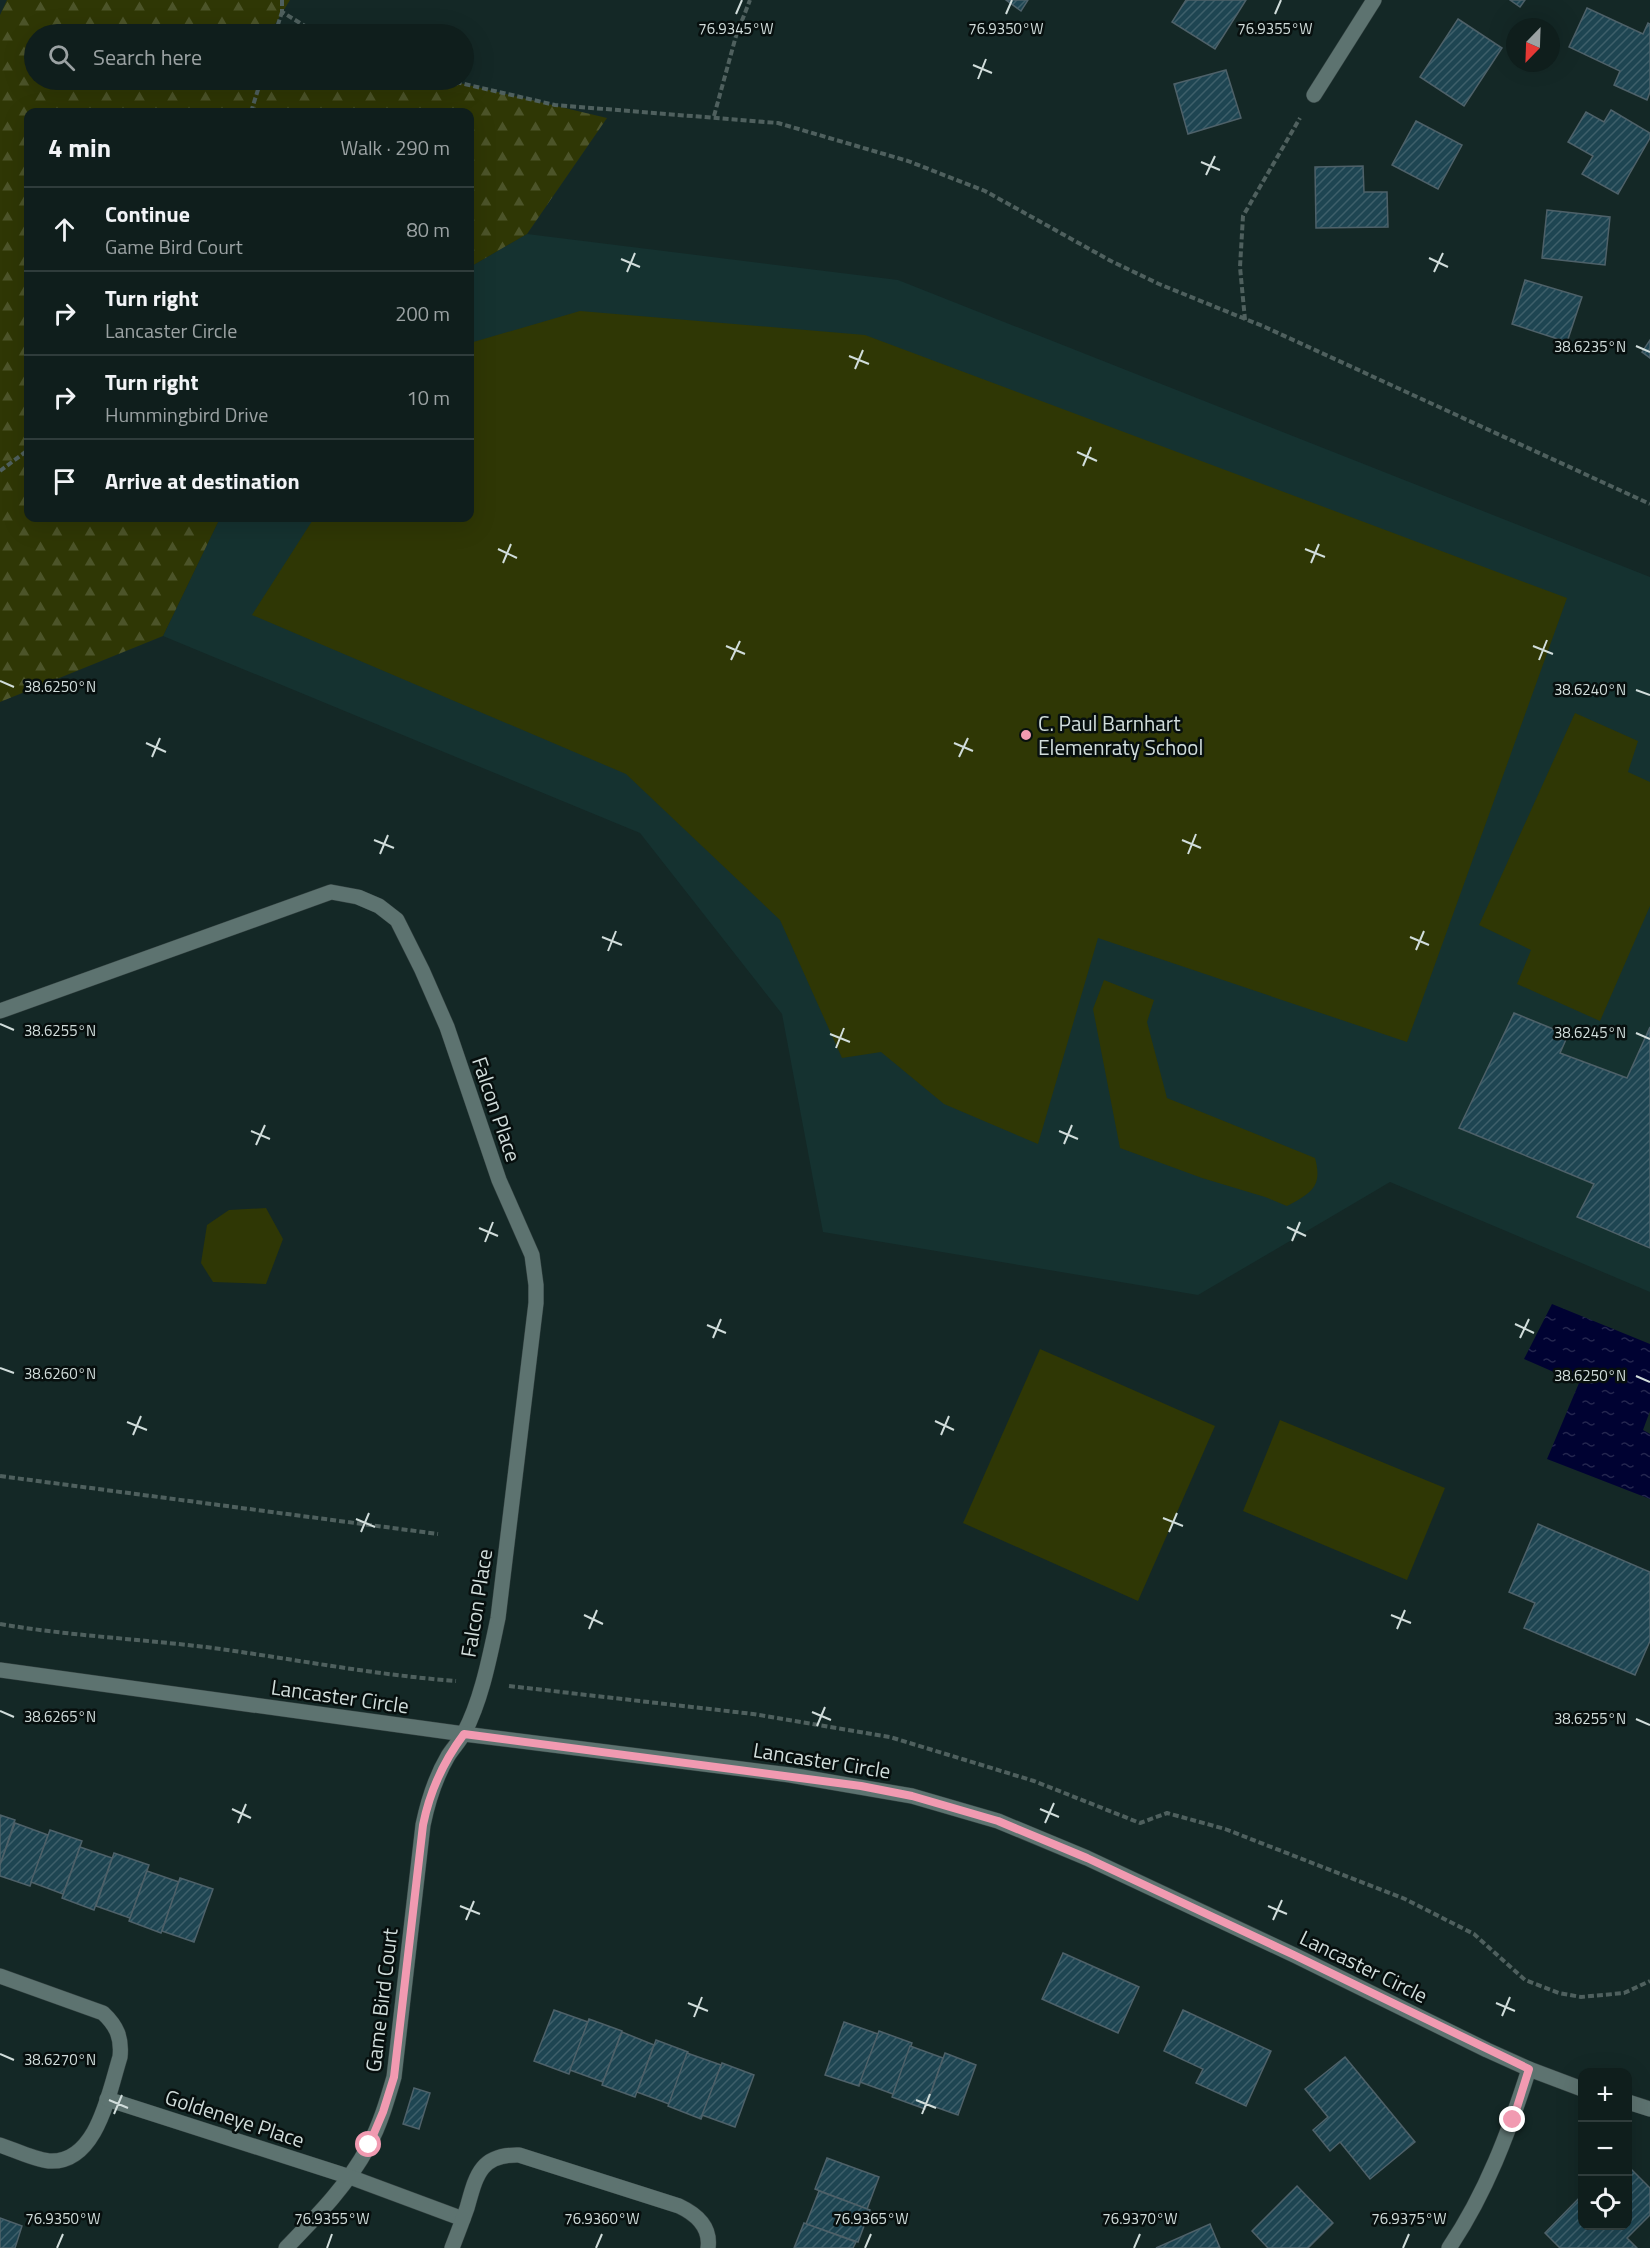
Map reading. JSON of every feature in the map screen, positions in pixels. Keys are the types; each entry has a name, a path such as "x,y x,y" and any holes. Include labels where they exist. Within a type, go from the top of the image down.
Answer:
{"street":[{"path":"1314,95 1374,0"},
{"name":"Falcon Place","path":"0,1011 331,892 358,897 379,906 397,921 447,1027 499,1180 532,1255 536,1285 531,1352 498,1618 489,1664 464,1734"},
{"name":"Lancaster Circle","path":"0,1670 861,1786 912,1796 998,1821 1108,1868 1529,2069 1578,2087"},
{"name":"Game Bird Court","path":"286,2248 328,2205 350,2176 369,2145 383,2112 394,2077 423,1825 428,1801 449,1754 464,1734"},
{"path":"0,1976 103,2013 119,2032 121,2045 120,2057 107,2098 87,2145 76,2154 50,2161 0,2145"},
{"path":"1449,2248 1482,2194 1513,2120 1529,2069"},
{"name":"Goldeneye Place","path":"107,2098 350,2176 463,2219"},
{"path":"1632,2103 1650,2109"},
{"path":"452,2248 476,2178 483,2166 494,2158 506,2155 519,2155 685,2208 700,2219 706,2231 708,2248"}],"path":[{"path":"278,24 282,12 282,0"},
{"path":"714,116 736,36 750,0"},
{"path":"282,12 302,24"},
{"path":"474,86 555,105 714,116 777,123 908,161 985,191 1159,285 1265,327 1650,504"},
{"path":"252,108 258,90"},
{"path":"1245,320 1240,267 1243,216 1314,95"},
{"path":"0,471 24,453"},
{"path":"0,1476 438,1534"}],"shaded area":[{"name":"C. Paul Barnhart Elemenraty School","path":"527,234 898,280 1650,577 1650,1292 1390,1182 1198,1295 823,1232 782,1014 640,833 163,636 218,522 474,522 474,265"}],"green space":[{"path":"7,0 290,0 275,24 24,24 24,90 474,90 474,86 607,118 527,234 474,265 474,108 24,108 24,522 218,522 163,636 0,702 0,15"},
{"name":"C. Paul Barnhart Elemenraty School","path":"580,311 865,335 1567,598 1407,1042 1098,938 1038,1144 944,1104 881,1052 842,1058 780,920 626,774 252,615 311,522 474,522 474,342"},
{"path":"1575,713 1638,741 1628,772 1650,782 1650,906 1600,1021 1517,984 1531,950 1479,925"},
{"path":"1104,980 1154,1000 1147,1022 1167,1098 1315,1158 1316,1183 1309,1193 1287,1206 1120,1148 1093,1009"},
{"path":"266,1208 283,1239 266,1284 213,1282 201,1263 207,1225 229,1210"},
{"path":"1040,1349 1215,1426 1138,1601 963,1523"},
{"path":"1280,1420 1445,1488 1407,1580 1243,1511"}],"water":[{"path":"1552,1304 1650,1344 1650,1411 1643,1430 1650,1434 1650,1499 1547,1459 1579,1383 1524,1359"}],"building":[{"path":"1006,0 1028,0 1021,11"},
{"path":"1186,0 1246,0 1215,49 1172,22"},
{"path":"1510,0 1525,0 1520,7"},
{"path":"1587,8 1643,34 1648,23 1650,24 1650,92 1647,100 1614,85 1620,71 1569,47"},
{"path":"1458,19 1502,48 1464,106 1420,77"},
{"path":"1226,70 1241,118 1188,134 1174,84"},
{"path":"1611,110 1650,133 1650,138 1618,194 1582,174 1593,156 1568,142 1586,112 1604,122"},
{"path":"1416,121 1462,145 1438,189 1392,165"},
{"path":"1363,166 1364,192 1387,192 1388,227 1316,228 1315,167"},
{"path":"1547,210 1610,217 1605,265 1542,258"},
{"path":"1525,280 1582,297 1567,342 1512,324"},
{"path":"1650,340 1650,358 1642,352"},
{"path":"1514,1013 1568,1035 1560,1053 1627,1078 1650,1027 1650,1248 1577,1217 1594,1184 1459,1128"},
{"path":"1538,1524 1650,1572 1650,1641 1635,1675 1524,1628 1535,1603 1509,1592"},
{"path":"0,1815 15,1820 0,1865"},
{"path":"15,1823 48,1835 30,1886 0,1876 0,1865"},
{"path":"50,1830 82,1841 63,1894 31,1882"},
{"path":"80,1847 112,1858 94,1910 62,1898"},
{"path":"114,1853 149,1865 130,1918 96,1906"},
{"path":"147,1871 179,1882 161,1933 129,1921"},
{"path":"180,1878 213,1889 194,1942 162,1931"},
{"path":"1063,1953 1139,1987 1118,2033 1042,1999"},
{"path":"554,2010 588,2022 569,2074 534,2061"},
{"path":"1183,2010 1271,2051 1246,2106 1196,2083 1203,2069 1164,2051"},
{"path":"589,2019 622,2031 603,2082 570,2070"},
{"path":"844,2022 878,2034 859,2086 825,2075"},
{"path":"879,2031 912,2043 893,2094 860,2082"},
{"path":"622,2032 654,2045 635,2097 602,2085"},
{"path":"656,2040 688,2052 669,2104 637,2092"},
{"path":"910,2046 943,2058 925,2109 892,2097"},
{"path":"687,2053 721,2065 701,2119 668,2106"},
{"path":"945,2053 976,2065 958,2115 927,2104"},
{"path":"1345,2057 1415,2142 1370,2179 1340,2142 1330,2151 1313,2130 1328,2117 1305,2089"},
{"path":"722,2063 754,2075 735,2127 702,2115"},
{"path":"414,2088 430,2093 419,2129 403,2124"},
{"path":"827,2158 879,2177 867,2209 815,2189"},
{"path":"1632,2170 1650,2188 1650,2215 1627,2238 1637,2248 1560,2248 1545,2233 1578,2199 1578,2230 1632,2230"},
{"path":"1297,2186 1333,2223 1308,2248 1268,2248 1252,2231"},
{"path":"819,2191 870,2210 858,2242 806,2224"},
{"path":"0,2218 22,2226 15,2248 0,2248"},
{"path":"804,2223 856,2242 853,2248 794,2248"},
{"path":"1210,2224 1220,2248 1156,2248"}],"place":[{"name":"C. Paul Barnhart Elemenraty School","path":"1026,735"}],"route":[{"path":"369,2145 394,2077 423,1825 428,1801 449,1754 464,1734 861,1786 912,1796 998,1821 1087,1858 1529,2069 1513,2120"}]}
